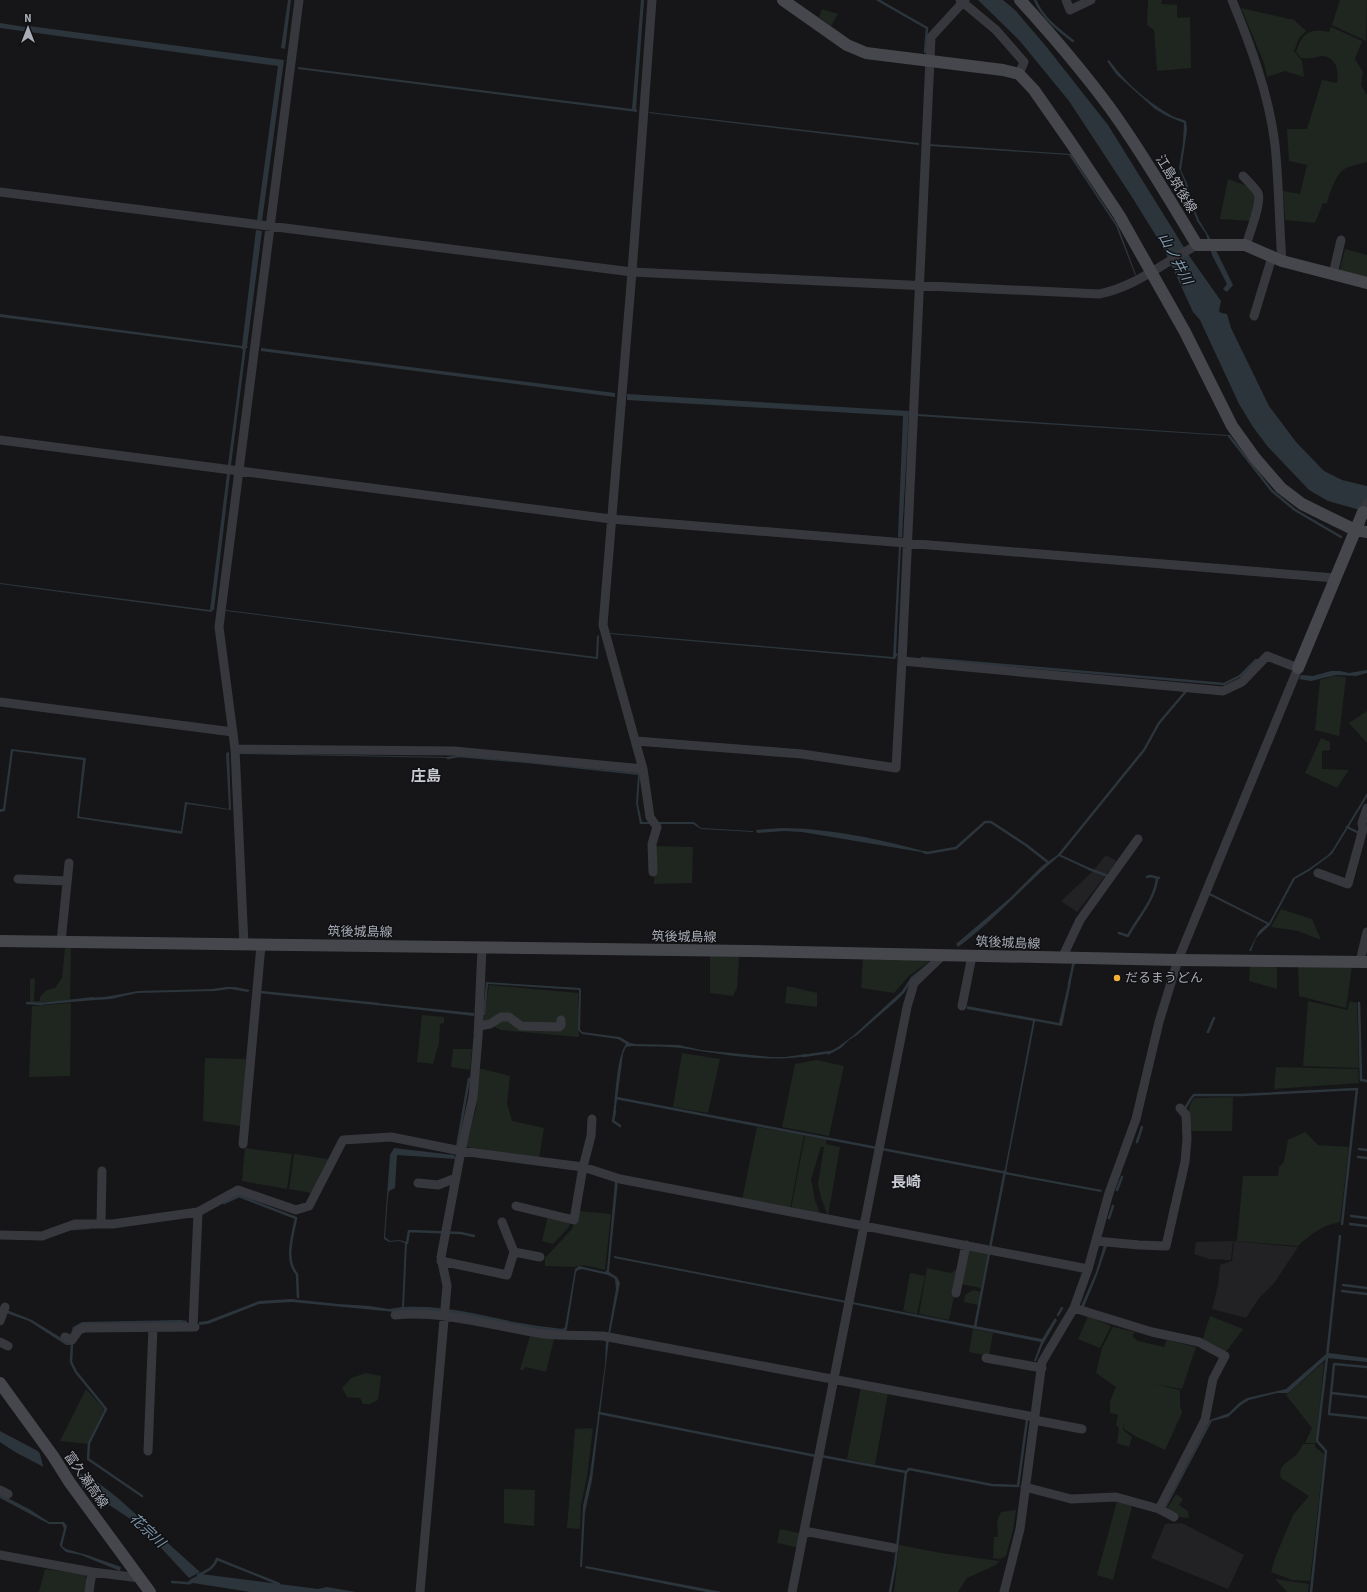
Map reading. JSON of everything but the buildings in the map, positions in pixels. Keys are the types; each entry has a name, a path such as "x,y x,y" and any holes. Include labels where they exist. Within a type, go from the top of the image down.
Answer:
{"main road":[{"path":"783,0 848,45 866,53 1003,70 1019,74 1034,90 1119,215 1185,332 1232,426 1255,458 1281,488 1302,504 1361,531"},
{"name":"江島筑後線","path":"1020,0 1075,62 1111,110 1156,178 1193,247"},
{"path":"1193,247 1246,245 1277,259 1367,283"},
{"path":"1298,668 1335,578 1361,531 1365,507"},
{"name":"筑後城島線","path":"0,941 1364,962"},
{"name":"富久瀬高線","path":"0,1383 53,1456 70,1483 150,1592"}],"street":[{"path":"244,945 234,732 219,627 299,0"},
{"path":"652,0 632,272 603,625 643,769 650,817 656,827 652,844 653,872"},
{"path":"1066,0 1070,10 1091,0"},
{"path":"1232,0 1248,39 1275,145 1277,259 1254,316"},
{"path":"636,742 802,754 896,768 931,37 963,1 996,30 1024,62 1019,74"},
{"path":"1243,176 1259,196 1258,205 1246,245"},
{"path":"0,192 632,272 919,286 1099,294 1114,291 1151,272 1193,247"},
{"path":"1333,274 1341,240"},
{"path":"0,440 611,519 1335,578"},
{"path":"902,661 1223,691 1242,682 1267,656 1298,668 1178,960 1159,1022 1136,1119 1108,1193 1088,1269 1074,1308 1042,1362 1020,1530 1004,1592"},
{"path":"0,702 234,732"},
{"path":"235,749 454,751 643,769"},
{"path":"1318,873 1348,884 1363,829 1362,823 1367,808"},
{"path":"1062,958 1080,920 1138,839"},
{"path":"61,942 69,863"},
{"path":"18,879 67,881"},
{"path":"1364,962 1367,932"},
{"path":"243,1144 261,945"},
{"path":"420,1592 447,1286 441,1257 461,1151 474,1097 482,948"},
{"path":"792,1592 835,1380 893,1072 907,1007 914,982 943,955"},
{"path":"962,1006 972,956"},
{"path":"479,1026 490,1024 500,1017 509,1017 521,1026 559,1027 561,1025 561,1020"},
{"path":"1096,1241 1166,1246 1185,1162 1187,1139 1186,1115 1180,1108"},
{"path":"516,1206 574,1220 583,1167 591,1136 592,1119"},
{"path":"0,1235 42,1236 75,1224 113,1224 198,1212 238,1190 296,1210 309,1206 343,1140 392,1137 461,1151 583,1167 620,1179 1088,1269"},
{"path":"101,1224 102,1171"},
{"path":"418,1183 438,1185 456,1178"},
{"path":"65,1337 72,1340 79,1330 84,1328 194,1327 198,1212"},
{"path":"442,1261 507,1276 514,1252 502,1222"},
{"path":"956,1293 966,1245"},
{"path":"514,1252 540,1257"},
{"path":"0,1321 4,1307"},
{"path":"1074,1308 1152,1332 1199,1342 1225,1356 1213,1379 1205,1420 1159,1509"},
{"path":"396,1315 411,1313 444,1316 547,1331 603,1336 1034,1418 1082,1429"},
{"path":"148,1451 153,1327"},
{"path":"986,1358 1042,1368"},
{"path":"1025,1487 1071,1499 1116,1497 1159,1509 1174,1517"},
{"path":"804,1531 894,1548"},
{"path":"0,1555 92,1572 140,1578"},
{"path":"89,1592 92,1572"}],"shaded area":[{"path":"1148,0 1162,0 1161,4 1177,5 1177,18 1190,17 1191,68 1157,71 1154,30 1147,25"},
{"path":"1340,0 1367,0 1366,41 1332,25"},
{"path":"1241,8 1294,20 1306,31 1299,38 1294,51 1302,61 1304,77 1285,71 1267,77 1264,63"},
{"path":"822,9 838,14 831,26 819,17"},
{"path":"1331,27 1362,41 1355,59 1363,72 1361,85 1367,95 1367,162 1348,167 1340,173 1333,186 1327,204 1323,203 1315,223 1285,220 1283,191 1300,194 1307,165 1289,161 1287,129 1307,129 1322,80 1337,83 1338,79 1336,66 1328,57 1301,58 1296,52 1301,40 1307,33 1316,31 1329,32"},
{"path":"1228,179 1247,186 1255,195 1251,221 1220,219"},
{"path":"1345,249 1367,255 1367,280 1339,273"},
{"path":"1334,676 1346,677 1339,736 1315,730 1320,680"},
{"path":"1367,711 1367,743 1349,723"},
{"path":"1321,738 1330,742 1330,750 1322,751 1322,769 1349,770 1337,788 1305,773"},
{"path":"655,846 693,847 692,883 654,884"},
{"path":"1106,855 1117,861 1077,912 1061,901 1092,872"},
{"path":"1281,909 1312,919 1321,940 1298,931 1271,927"},
{"path":"65,948 71,948 70,1000 42,1003 30,1002 30,979 35,978 34,1001 40,1001 40,997 47,990 55,988 62,978"},
{"path":"710,956 739,957 737,988 733,996 710,993"},
{"path":"863,959 931,960 909,976 894,993 861,988"},
{"path":"1250,965 1277,966 1277,989 1249,981"},
{"path":"1298,966 1352,966 1346,1008 1299,996"},
{"path":"489,985 578,993 579,1037 501,1030 483,1021"},
{"path":"787,986 817,993 817,1007 785,1003"},
{"path":"1308,1001 1347,1010 1350,1001 1357,1003 1359,1068 1303,1066"},
{"path":"71,1003 70,1076 29,1077 32,1006"},
{"path":"422,1015 444,1017 444,1023 440,1024 439,1043 433,1064 417,1062"},
{"path":"453,1049 472,1049 470,1070 451,1067"},
{"path":"682,1053 720,1059 708,1113 673,1107"},
{"path":"205,1058 246,1059 242,1126 203,1121"},
{"path":"817,1060 844,1066 829,1136 782,1127 795,1064"},
{"path":"1276,1067 1358,1069 1359,1083 1274,1089"},
{"path":"478,1068 510,1076 507,1103 512,1121 544,1128 539,1158 466,1147 476,1108"},
{"path":"1233,1097 1232,1131 1189,1131 1189,1110 1191,1102 1194,1098"},
{"path":"757,1127 804,1135 790,1209 742,1200"},
{"path":"1305,1132 1318,1145 1349,1147 1340,1222 1317,1231 1298,1246 1237,1241 1243,1176 1278,1176 1279,1167 1284,1162 1288,1140"},
{"path":"805,1136 827,1139 826,1144 840,1147 828,1216 821,1198 818,1184 824,1147 821,1147 811,1179 815,1200 821,1216 791,1209"},
{"path":"245,1148 292,1154 287,1189 242,1181"},
{"path":"294,1154 328,1159 311,1193 289,1189"},
{"path":"578,1211 611,1214 605,1270 586,1266 545,1266 545,1258 572,1229"},
{"path":"548,1216 571,1222 568,1228 553,1244 542,1241"},
{"path":"1233,1241 1231,1260 1209,1259 1194,1254 1196,1242"},
{"path":"1234,1241 1298,1247 1275,1282 1259,1298 1246,1318 1212,1309 1218,1285 1220,1265 1232,1261"},
{"path":"938,1244 965,1247 949,1320 919,1314 927,1268 951,1273 957,1269 960,1249"},
{"path":"969,1249 988,1252 981,1288 961,1284"},
{"path":"910,1273 925,1276 917,1314 903,1311"},
{"path":"973,1290 981,1292 978,1305 964,1302 965,1295"},
{"path":"1088,1316 1111,1326 1100,1348 1078,1339"},
{"path":"1210,1316 1243,1329 1226,1352 1202,1341"},
{"path":"1113,1327 1135,1332 1132,1336 1138,1341 1164,1347 1167,1340 1196,1347 1182,1389 1154,1384 1180,1390 1180,1405 1182,1413 1165,1450 1135,1436 1124,1429 1124,1421 1123,1430 1132,1437 1129,1447 1117,1443 1119,1428 1116,1425 1118,1415 1110,1413 1110,1401 1116,1387 1096,1373 1102,1348"},
{"path":"973,1329 993,1333 989,1356 969,1352"},
{"path":"530,1336 554,1339 546,1372 526,1367 523,1370 520,1370"},
{"path":"1324,1362 1316,1443 1305,1443 1312,1428 1286,1395"},
{"path":"366,1373 381,1376 378,1400 370,1404 363,1404 360,1398 347,1397 342,1388 351,1378"},
{"path":"861,1387 888,1393 875,1465 847,1459"},
{"path":"86,1389 104,1409 88,1444 60,1441"},
{"path":"593,1428 587,1477 581,1505 580,1529 567,1528 575,1429"},
{"path":"1303,1444 1315,1444 1315,1447 1324,1454 1310,1581 1292,1580 1271,1572 1275,1558 1293,1515 1309,1496 1281,1478 1280,1473 1285,1463 1298,1453"},
{"path":"504,1489 535,1490 534,1526 504,1523"},
{"path":"1176,1494 1183,1499 1179,1505 1188,1511 1189,1518 1179,1517 1166,1510"},
{"path":"1117,1501 1132,1506 1113,1580 1097,1575"},
{"path":"1016,1510 1013,1530 1006,1556 1000,1559 993,1558 994,1537 998,1537 997,1521 1001,1512"},
{"path":"1182,1523 1244,1555 1228,1589 1151,1558 1165,1524"},
{"path":"780,1529 799,1533 801,1538 800,1548 777,1543"},
{"path":"899,1545 941,1553 999,1561 996,1565 967,1578 958,1592 894,1592"},
{"path":"45,1569 84,1574 87,1580 85,1592 39,1592"},
{"path":"1275,1579 1309,1584 1308,1592 1287,1592"}],"water":[{"path":"288,0 291,0 285,49 281,48"},
{"path":"641,0 644,0 637,112 298,69 298,67 632,109"},
{"name":"山ノ井川","path":"978,0 1003,0 1015,10 1045,45 1108,125 1190,257 1221,301 1219,311 1227,314 1231,328 1269,406 1296,442 1324,471 1342,480 1367,486 1367,512 1328,501 1309,490 1268,447 1253,427 1239,404 1200,320 1193,312 1163,247 1132,197 1069,101 1019,40"},
{"path":"0,23 284,60 262,221 257,220 278,66 0,28"},
{"path":"1109,60 1121,75 1144,97 1160,109 1186,121 1187,130 1181,170 1187,183 1193,206 1199,220 1210,238 1233,285 1227,292 1223,289 1227,284 1212,255 1206,234 1197,221 1179,168 1183,143 1184,123 1155,109 1116,74 1107,61"},
{"path":"649,113 919,143 919,145"},
{"path":"929,144 1071,154 1118,226 1136,275 1116,226 1069,155 929,146"},
{"path":"256,230 262,231 247,346 248,348 246,348 231,465 228,465 243,350 241,348 0,317 0,314 242,346"},
{"path":"261,348 615,393 615,397 261,351"},
{"path":"627,394 909,411 902,538 898,537 903,416 627,400"},
{"path":"917,414 1227,435 1229,436 917,416"},
{"path":"227,474 230,474 214,610 212,610 212,612 0,584 210,610"},
{"path":"899,546 901,546 896,653 898,654 895,659 610,634 893,657"},
{"path":"226,611 596,657 597,636 599,635 598,659"},
{"path":"1367,670 1367,673 1356,676 1336,675 1311,681 1299,679 1301,675 1313,676 1331,671 1349,673"},
{"path":"11,749 86,758 79,816 81,817 181,831 185,802 229,809 226,753 229,752 231,810 187,804 182,834 77,818 83,760 13,751 5,811 0,812 0,809 3,809"},
{"path":"241,753 450,757 449,758"},
{"path":"455,755 640,773 638,804 642,822 694,822 701,828 753,832 701,829 693,824 640,824 636,803 638,775 455,757"},
{"path":"1367,793 1367,797 1332,854 1309,871 1295,879 1270,925 1256,938 1251,951 1249,951 1259,931 1267,924 1209,895 1210,893 1269,923 1293,878 1328,855"},
{"path":"799,828 854,835 927,853 802,832 784,831 757,833 756,830"},
{"path":"1059,854 1092,869 1091,871 1059,856 972,937 958,947 956,944 1010,898 1042,866"},
{"path":"931,961 914,977 904,993 896,1001 841,1048 828,1055 827,1053 854,1035 902,991 911,977"},
{"path":"1069,981 1071,982 1062,1026 1035,1021 1006,1172 1102,1190 1101,1192 1004,1174 1033,1021 967,1009 967,1006 1059,1023"},
{"path":"486,982 580,988 580,1029 582,1032 620,1037 630,1043 635,1044 679,1045 701,1050 771,1057 806,1054 806,1056 775,1059 743,1057 675,1047 626,1047 623,1054 615,1115 613,1114 618,1068 626,1044 618,1039 582,1034 578,1030 579,990 488,984 485,1015 483,1015"},
{"path":"226,987 250,990 248,992 230,989 215,991 137,993 105,999 105,997 138,991 212,989"},
{"path":"94,997 94,1000 39,1005 39,1003"},
{"path":"376,1003 474,1013 474,1016 376,1005"},
{"path":"394,1148 454,1155 456,1159 397,1155 395,1188 389,1191 388,1196 385,1237 390,1241 399,1240 407,1242 404,1307 432,1307 473,1313 520,1323 563,1329 565,1327 575,1269 579,1266 605,1272 607,1270 615,1182 618,1181 609,1272 617,1277 620,1283 610,1334 608,1334 616,1289 615,1279 608,1275 582,1269 576,1272 567,1329 566,1331 562,1332 431,1311 418,1310 395,1312 292,1302 259,1304 208,1324 199,1325 199,1322 207,1321 259,1301 291,1299 389,1309 402,1307 405,1243 399,1241 389,1242 384,1239 390,1155"},
{"path":"1104,1245 1107,1246 1097,1275 1084,1307 1081,1306 1096,1272"},
{"path":"614,1256 847,1301 846,1303 614,1258"},
{"path":"852,1302 1042,1339 1055,1318 1057,1320 1042,1346 1036,1361 1034,1361 1041,1342 852,1304"},
{"path":"7,1310 32,1320 68,1342 73,1327 82,1322 181,1320 187,1321 187,1323 162,1323 74,1332 71,1345 66,1345 29,1321 6,1313"},
{"path":"606,1338 609,1339 592,1480 585,1512 582,1567 580,1567 583,1506 590,1474 605,1365"},
{"path":"1329,1353 1367,1358 1367,1362 1327,1358 1288,1393 1277,1393 1249,1400 1228,1417 1212,1421 1165,1510 1164,1509 1210,1420 1229,1413 1239,1403 1247,1398 1286,1389"},
{"name":"花宗川","path":"0,1431 100,1484 119,1499 200,1572 189,1578 151,1537 129,1518 80,1486 15,1452 0,1442"},
{"path":"0,1494 29,1509 49,1522 64,1522 67,1526 62,1546 66,1549 121,1567 120,1571 81,1555 66,1552 60,1546 64,1529 62,1524 49,1524 0,1498"},
{"path":"586,1566 722,1592 706,1592 585,1568"},
{"path":"201,1574 318,1589 327,1587 356,1592 250,1592 193,1583 188,1585 187,1583 191,1579"}],"pier":[{"path":"35,1447 75,1468 84,1492 44,1470 40,1454"}],"waterway":[{"path":"878,0 927,28 925,52"},
{"path":"1035,0 1046,18 1073,41"},
{"path":"1229,436 1272,491 1295,510 1341,537"},
{"path":"922,658 1224,684 1240,676 1256,660 1259,661"},
{"path":"1059,855 1144,750 1159,723 1187,690"},
{"path":"448,758 458,756"},
{"path":"924,852 927,853 956,848 985,822 991,822 1026,845 1049,863"},
{"path":"1347,827 1359,833"},
{"path":"1089,869 1108,876"},
{"path":"1147,877 1150,876 1159,878"},
{"path":"1119,933 1128,936 1150,901 1156,886 1157,878"},
{"path":"1069,984 1074,961"},
{"path":"260,992 378,1004"},
{"path":"91,999 108,998"},
{"path":"27,1003 42,1004"},
{"path":"1359,1003 1361,1080 1367,1081"},
{"path":"1208,1032 1214,1018"},
{"path":"803,1056 830,1052"},
{"path":"457,1147 469,1079"},
{"path":"1184,1109 1194,1095 1241,1095 1357,1089 1342,1224"},
{"path":"616,1098 877,1148"},
{"path":"615,1111 613,1121 620,1126"},
{"path":"1137,1142 1142,1127"},
{"path":"882,1149 1007,1173"},
{"path":"1359,1149 1367,1150"},
{"path":"1358,1157 1367,1158"},
{"path":"990,1248 1005,1171"},
{"path":"1117,1190 1122,1177"},
{"path":"224,1203 239,1196 296,1218 290,1247 290,1255 293,1268 297,1274 298,1297"},
{"path":"1109,1218 1113,1206"},
{"path":"1351,1216 1367,1218"},
{"path":"1350,1224 1367,1226"},
{"path":"72,1229 89,1228"},
{"path":"407,1243 409,1231 461,1233 474,1236"},
{"path":"1327,1357 1340,1236"},
{"path":"975,1327 989,1253"},
{"path":"1343,1285 1367,1288"},
{"path":"1342,1291 1367,1294"},
{"path":"1058,1315 1062,1308"},
{"path":"70,1343 72,1344 71,1362 76,1372 106,1409 89,1443 88,1459 142,1496"},
{"path":"1311,1592 1326,1451 1317,1441 1327,1357"},
{"path":"1367,1367 1334,1364 1329,1414 1367,1418"},
{"path":"1331,1393 1367,1397"},
{"path":"599,1413 816,1456"},
{"path":"821,1456 906,1472 909,1469 992,1485 1018,1486 1027,1420"},
{"path":"890,1592 895,1565 906,1472"},
{"path":"198,1575 212,1567 217,1559 279,1584"},
{"path":"172,1582 187,1583"}],"place":[{"name":"だるまうどん","path":"1117,978"}],"district":[{"name":"庄島","path":"426,776"},
{"name":"長崎","path":"906,1182"}]}
